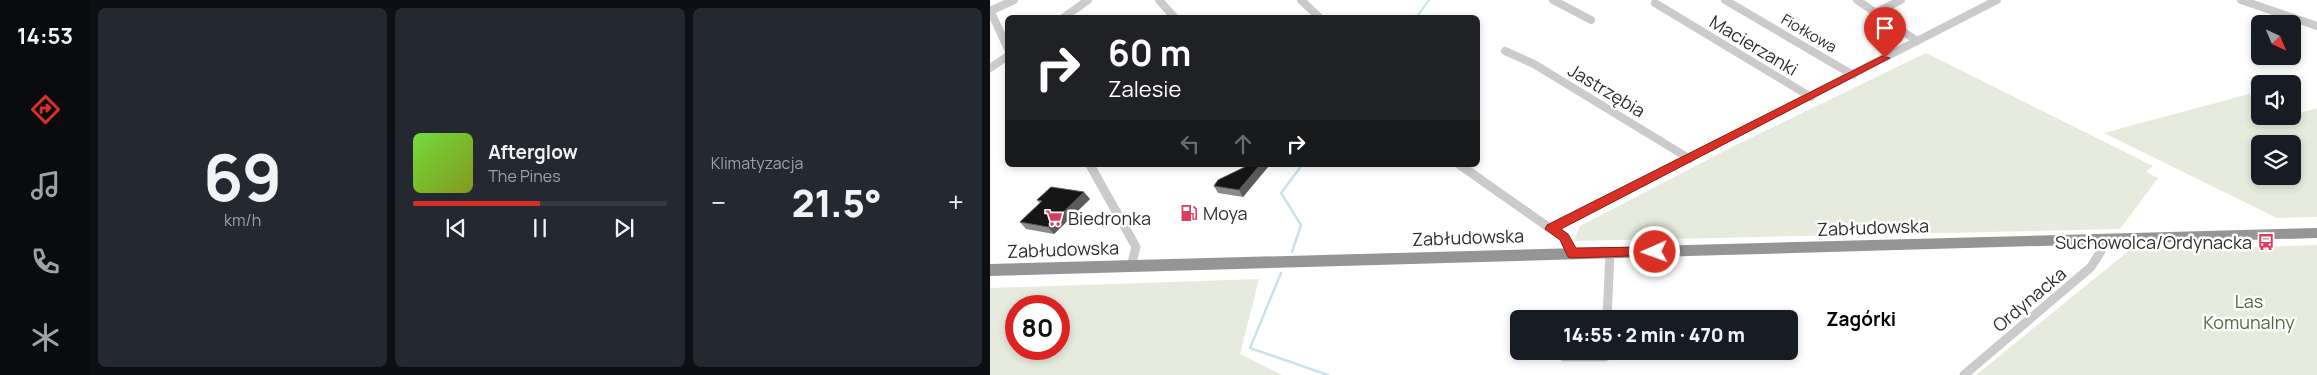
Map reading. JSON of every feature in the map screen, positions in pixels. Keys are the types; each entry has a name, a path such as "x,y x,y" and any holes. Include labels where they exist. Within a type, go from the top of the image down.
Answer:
{"highway":[{"name":"Zabłudowska","path":"990,270 2317,233"}],"street":[{"path":"1005,43 990,11 1014,0"},
{"path":"1067,15 1088,0"},
{"path":"1160,0 1172,15"},
{"path":"1301,0 1317,15"},
{"path":"1553,0 1592,20"},
{"name":"Fiołkowa","path":"1725,0 1853,75"},
{"path":"1857,0 1917,41"},
{"path":"1876,13 1902,0"},
{"path":"1551,229 1997,0"},
{"path":"2241,0 2317,26"},
{"name":"Macierzanki","path":"1655,3 1811,97"},
{"name":"Jastrzębia","path":"1505,51 1534,64 1690,159"},
{"path":"990,68 1005,58"},
{"path":"1091,167 1136,247 1131,266"},
{"path":"1463,167 1564,237 1572,253"},
{"name":"Ordynacka","path":"1964,375 2091,267 2101,251 2097,239"},
{"path":"1607,310 1610,253"}],"green space":[{"path":"1926,53 2153,166 2146,172 2158,178 2120,229 1574,241 1580,226 1736,145"},
{"path":"2251,93 2251,125 2301,125 2301,112 2317,108 2317,217 2277,218 2104,133"},
{"name":"Las Komunalny","path":"2317,245 2317,375 1976,375 2131,249 2205,249"},
{"path":"1259,279 1240,354 1282,375 990,375 990,288"}],"building":[{"path":"1245,167 1258,167 1239,190 1214,186 1218,180"},
{"path":"1051,187 1084,192 1048,227 1020,222 1042,201 1037,200"}],"waterway":[{"path":"1418,15 1429,0"},
{"path":"1292,252 1301,225 1281,193 1300,167"},
{"path":"1281,273 1250,348 1328,375"}],"place":[{"name":"Moya","path":"1189,213"},
{"name":"Biedronka","path":"1054,218"},
{"name":"Suchowolca/Ordynacka","path":"2266,242"}],"district":[{"name":"Zagórki","path":"1861,319"}],"route":[{"path":"1655,252 1572,253 1564,237 1551,229 1777,115 1885,58"}]}
